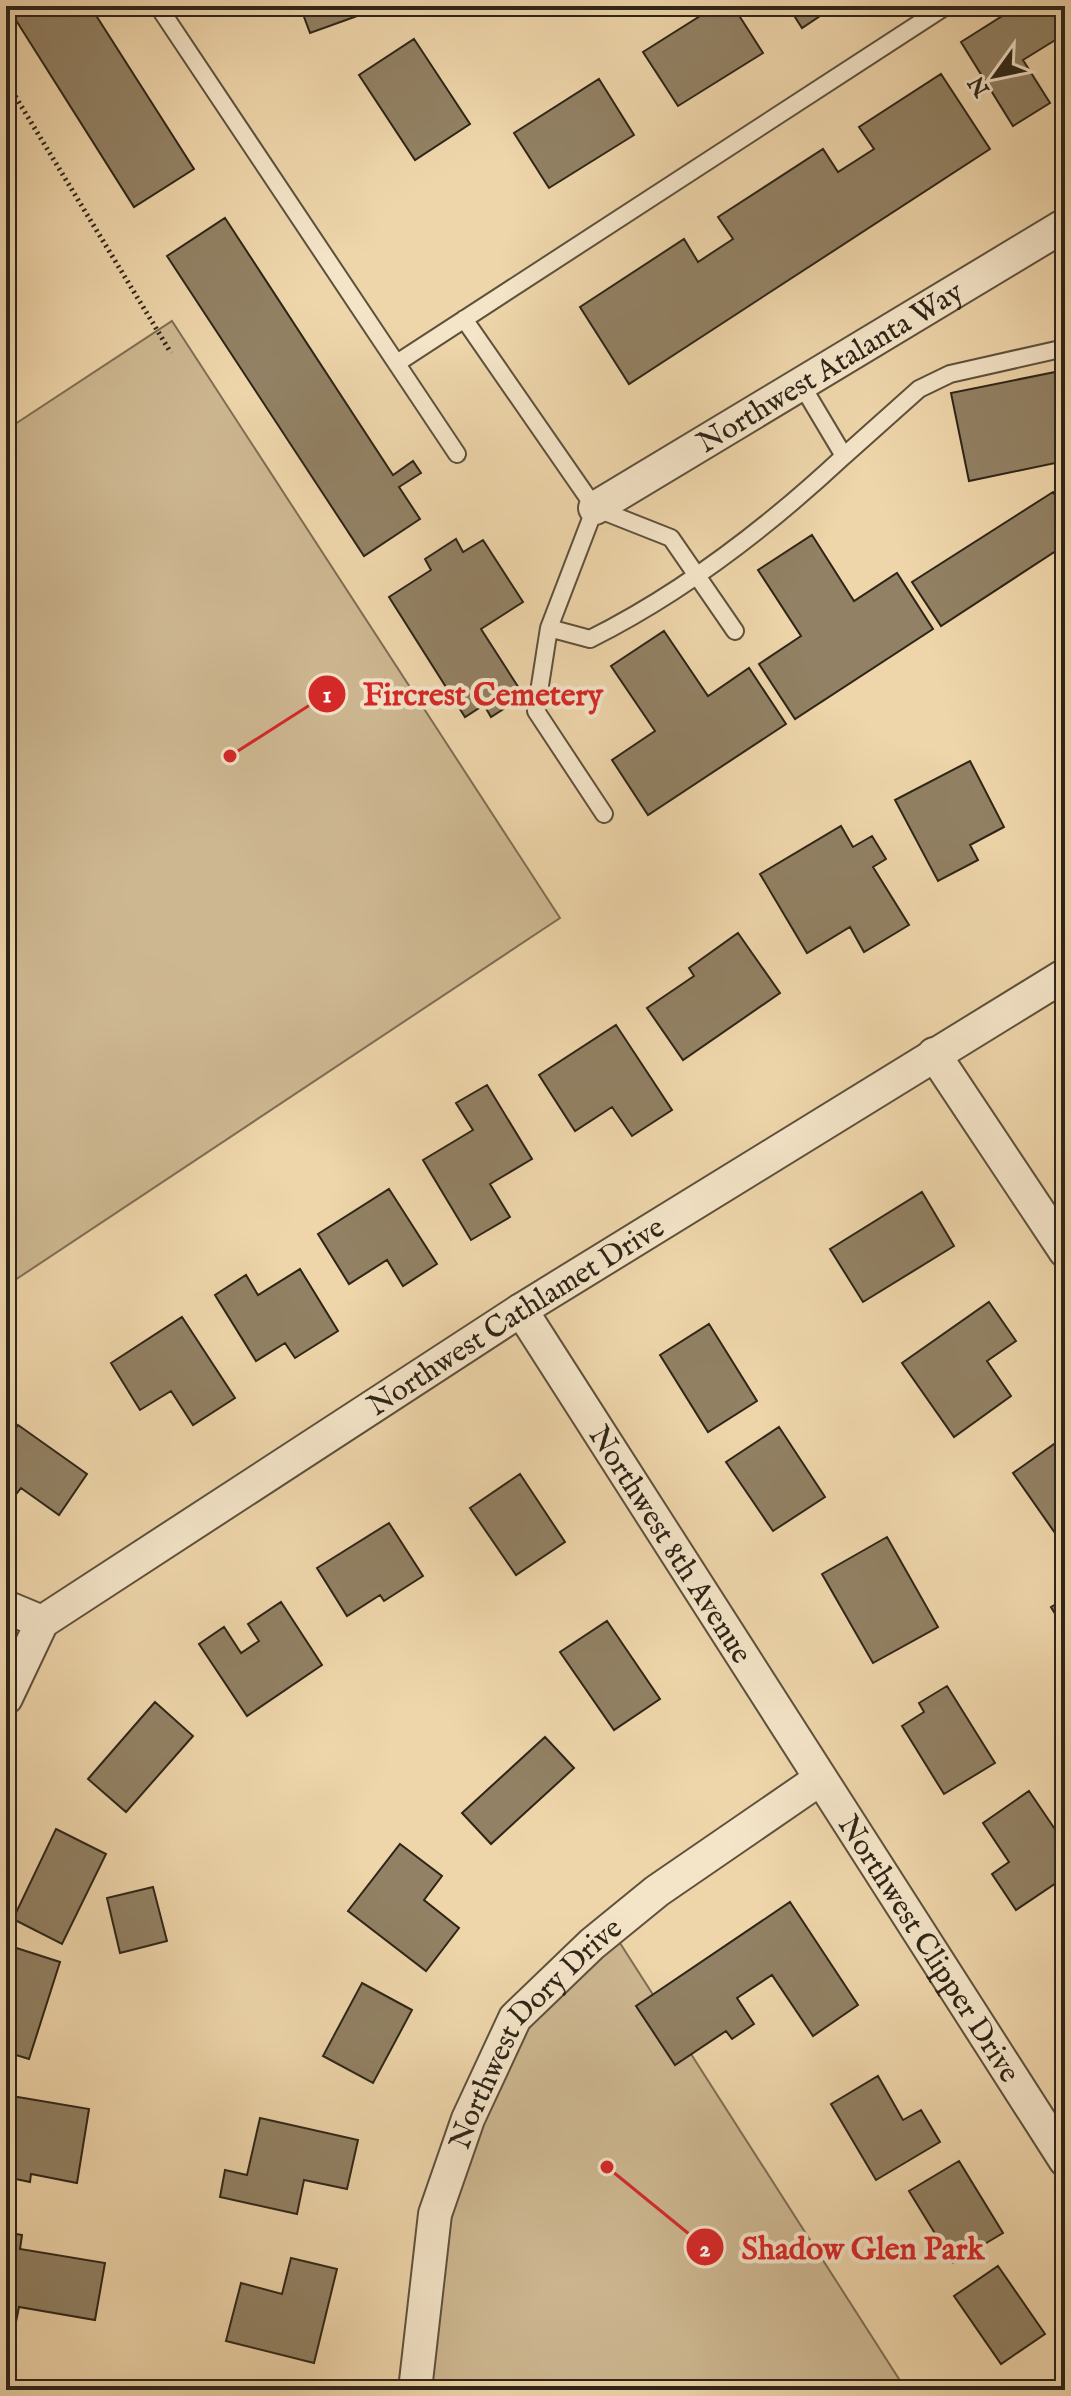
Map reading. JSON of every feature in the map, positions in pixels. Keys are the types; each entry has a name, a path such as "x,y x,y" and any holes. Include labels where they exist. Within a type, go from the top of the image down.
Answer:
{"street":[{"name":"Northwest Atalanta Way","path":"595,508 1065,225"},
{"name":"Northwest Cathlamet Drive","path":"42,1622 521,1310 1065,975"},
{"path":"934,1054 1065,1251"},
{"name":"Northwest 8th Avenue","path":"521,1310 820,1779"},
{"path":"6,1607 42,1622 6,1698"},
{"name":"Northwest Clipper Drive","path":"820,1779 1065,2160"},
{"name":"Northwest Dory Drive","path":"415,2390 435,2214 468,2119 515,2018 592,1944 657,1891 820,1779"}],"lane":[{"path":"158,6 457,454"},
{"path":"397,363 946,6"},
{"path":"464,319 595,508 671,538 735,631"},
{"path":"549,628 590,639 647,611 810,488 919,389 950,374 1065,348"},
{"path":"801,384 844,456"},
{"path":"595,508 549,628 536,711 604,814"}],"path":[{"path":"6,81 171,353"}],"shaded area":[{"path":"172,321 560,918 6,1286 6,430"},
{"path":"611,1929 906,2390 415,2390 435,2214 515,2018"}],"building":[{"path":"7,6 90,6 194,169 134,207"},
{"path":"300,6 385,6 310,33"},
{"path":"716,6 733,6 763,53 678,106 643,52"},
{"path":"788,6 835,6 802,28"},
{"path":"1018,6 1055,6 1065,23 1065,34 1023,60 1050,103 1013,126 961,42"},
{"path":"414,39 470,124 415,160 359,75"},
{"path":"941,74 990,149 629,384 580,307 684,239 698,262 733,239 718,217 823,149 838,172 874,149 859,127"},
{"path":"599,79 634,135 549,188 514,133"},
{"path":"225,218 393,475 413,461 421,473 399,487 420,519 364,556 167,256"},
{"path":"1065,370 1065,461 969,481 951,393"},
{"path":"1053,492 1065,510 1065,545 941,626 912,582"},
{"path":"812,535 854,601 897,573 933,629 795,719 759,664 801,636 758,570"},
{"path":"456,539 463,552 483,540 523,602 481,629 524,696 491,717 484,705 465,717 389,597 431,570 425,559"},
{"path":"664,631 708,696 749,668 786,724 648,815 612,760 655,731 611,666"},
{"path":"970,761 1004,827 970,845 978,860 938,881 895,800"},
{"path":"841,826 853,847 872,836 886,859 873,867 909,925 864,952 850,927 807,953 760,874"},
{"path":"738,933 780,993 683,1060 647,1008 694,976 689,968"},
{"path":"616,1025 672,1110 632,1136 612,1107 575,1131 539,1075"},
{"path":"487,1085 532,1159 490,1184 510,1217 471,1240 423,1160 473,1130 456,1103"},
{"path":"389,1189 437,1264 403,1286 387,1260 349,1284 318,1234"},
{"path":"922,1192 954,1246 863,1302 830,1249"},
{"path":"300,1269 338,1331 295,1358 285,1343 256,1361 215,1295 246,1275 258,1295"},
{"path":"989,1302 1016,1341 987,1361 1011,1396 954,1437 902,1363"},
{"path":"182,1317 235,1398 193,1425 171,1391 140,1410 111,1363"},
{"path":"709,1324 757,1401 708,1432 660,1355"},
{"path":"18,1425 87,1474 59,1515 21,1488 6,1507 6,1442"},
{"path":"779,1427 825,1497 773,1531 726,1462"},
{"path":"1057,1442 1065,1454 1062,1543 1013,1473"},
{"path":"520,1474 565,1542 516,1575 470,1508"},
{"path":"389,1523 423,1576 384,1601 380,1595 347,1616 317,1568"},
{"path":"887,1537 938,1627 873,1663 822,1574"},
{"path":"1065,1599 1065,1630 1051,1607"},
{"path":"281,1602 322,1665 247,1716 199,1644 224,1627 241,1653 259,1641 248,1624"},
{"path":"607,1621 660,1699 614,1730 560,1652"},
{"path":"947,1686 995,1763 944,1794 902,1726 924,1712 919,1703"},
{"path":"155,1702 193,1736 126,1812 88,1779"},
{"path":"545,1737 574,1768 491,1844 462,1813"},
{"path":"1029,1791 1065,1844 1065,1877 1016,1910 992,1874 1009,1862 983,1823"},
{"path":"56,1829 106,1854 62,1944 13,1919"},
{"path":"400,1844 442,1876 424,1900 459,1928 426,1971 348,1911"},
{"path":"153,1887 167,1941 120,1953 107,1898"},
{"path":"790,1902 858,2005 813,2036 772,1975 737,1998 754,2024 732,2039 726,2031 675,2065 636,2006"},
{"path":"7,1945 60,1962 29,2059 6,2052"},
{"path":"1065,1958 1065,1977 1057,1963"},
{"path":"362,1983 412,2010 373,2083 323,2056"},
{"path":"878,2076 903,2120 921,2110 940,2142 876,2180 831,2104"},
{"path":"6,2095 89,2109 77,2183 31,2174 30,2182 6,2177"},
{"path":"260,2118 358,2140 347,2189 304,2180 297,2214 220,2197 225,2170 247,2175"},
{"path":"959,2161 1003,2233 953,2263 909,2191"},
{"path":"6,2232 22,2235 20,2249 105,2263 95,2320 19,2307 16,2322 6,2321"},
{"path":"291,2258 337,2269 314,2363 226,2341 241,2283 282,2294"},
{"path":"998,2266 1045,2334 1001,2364 954,2296"}],"place":[{"name":"Fircrest Cemetery","path":"230,756"},
{"name":"Shadow Glen Park","path":"607,2167"}]}
